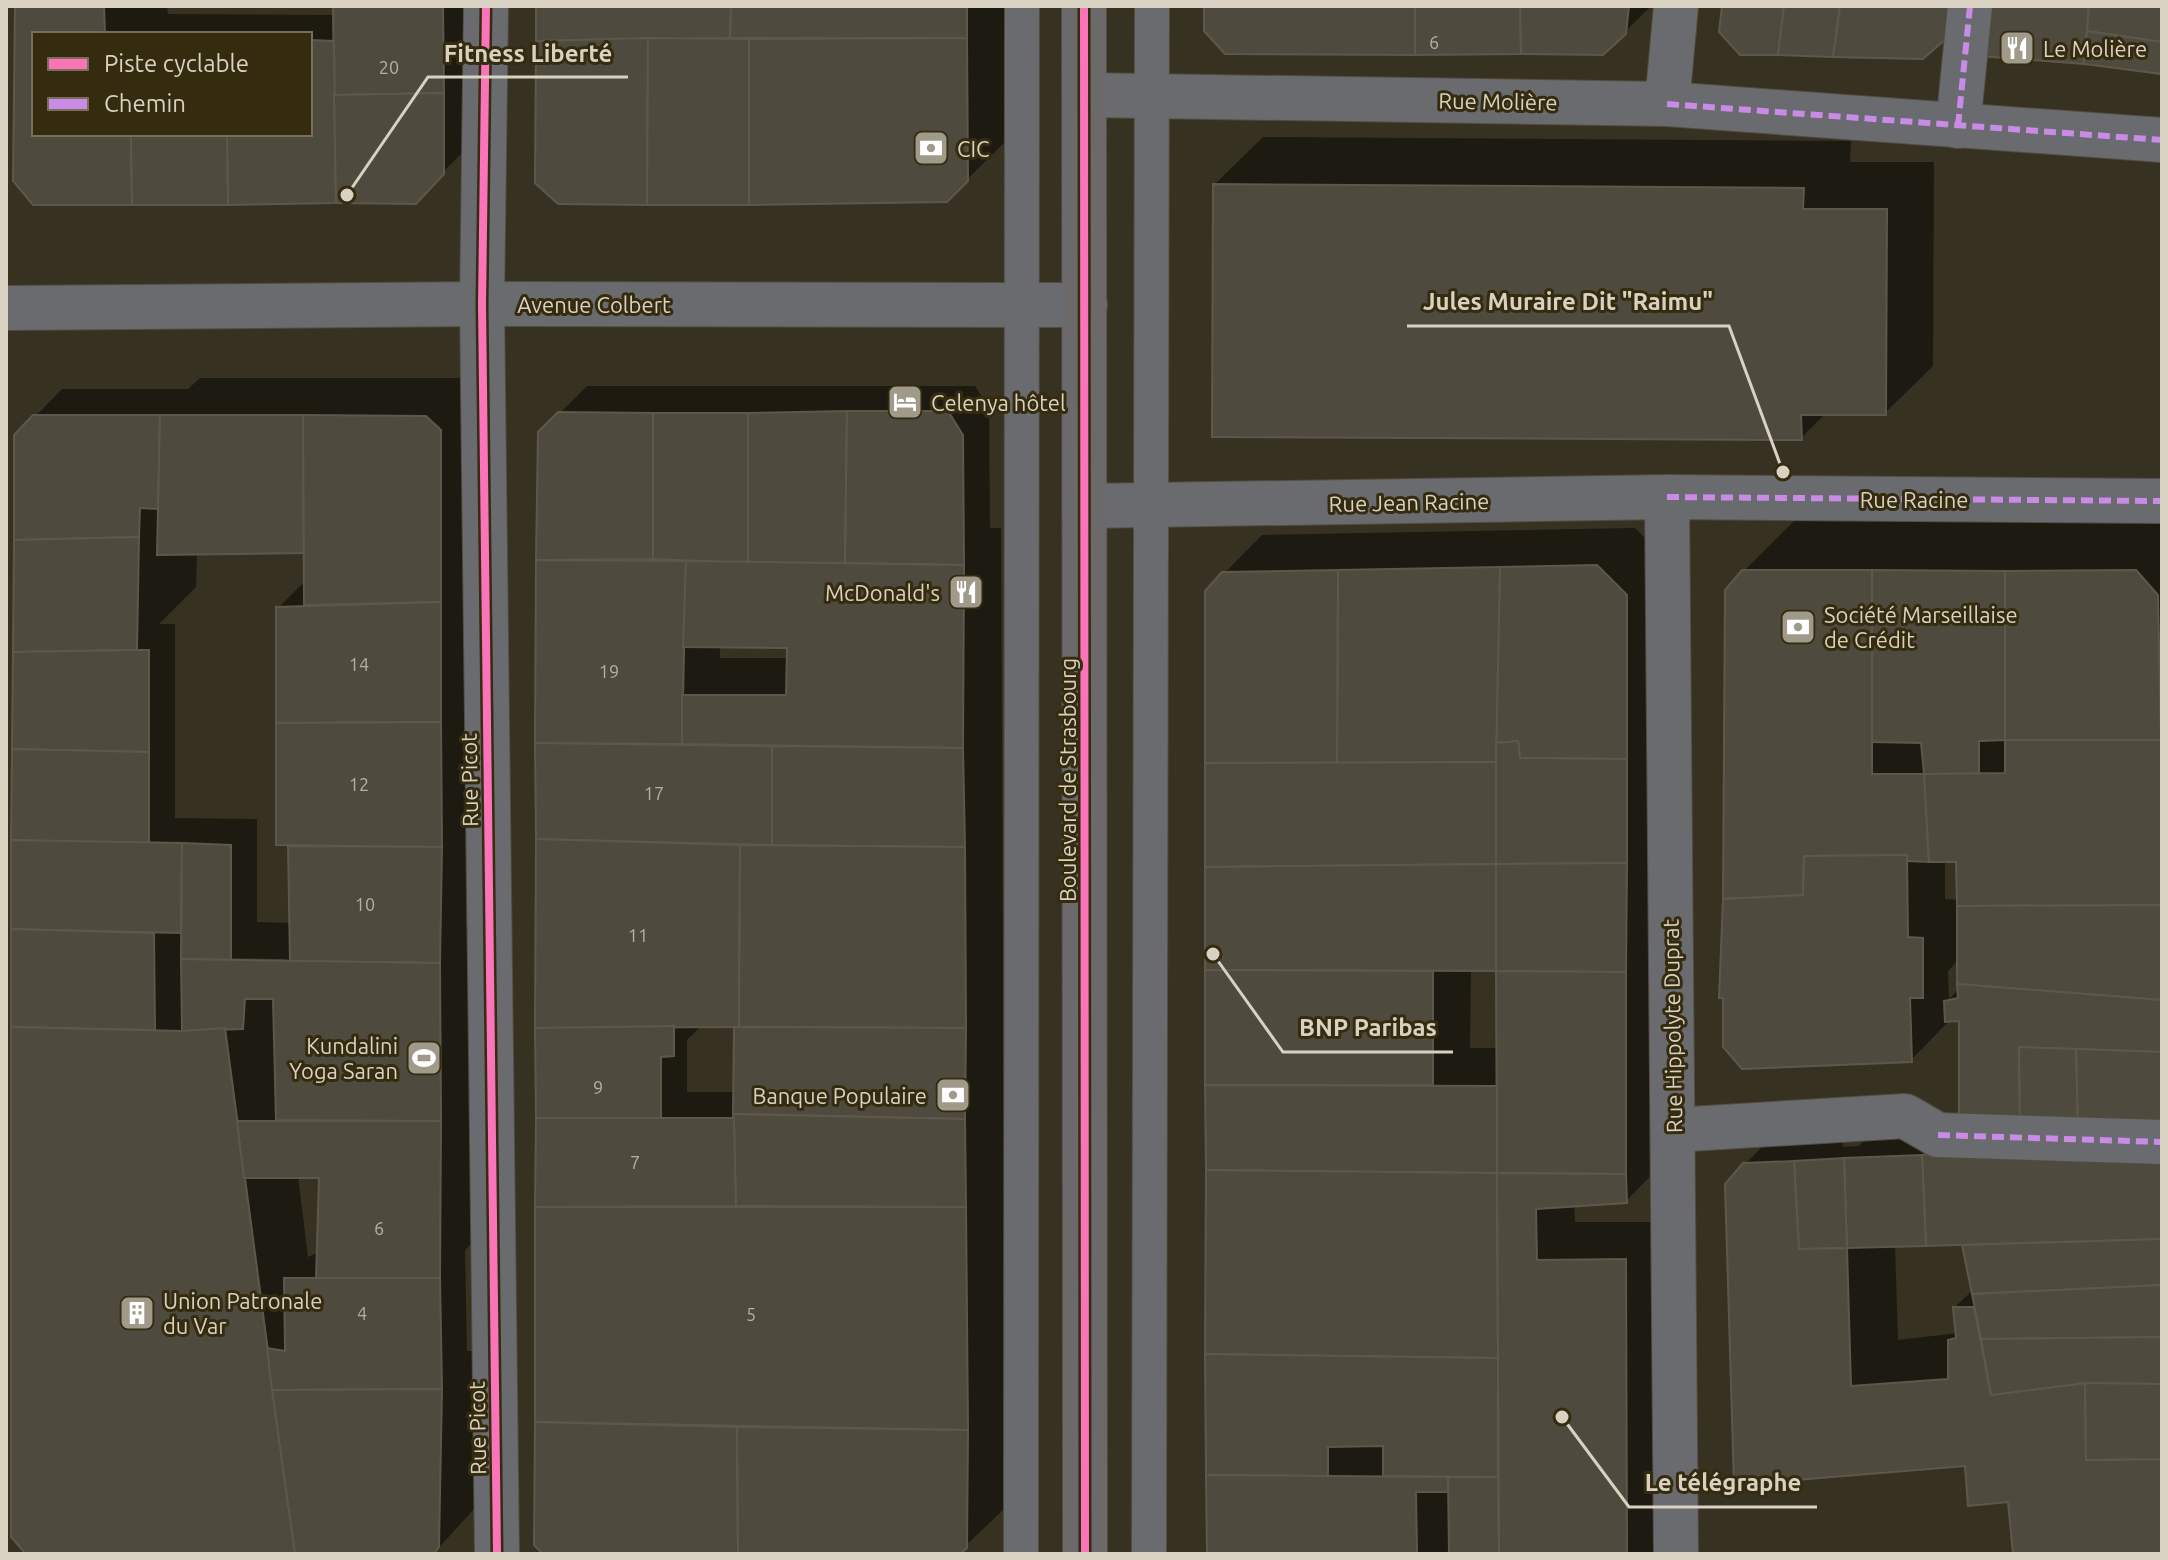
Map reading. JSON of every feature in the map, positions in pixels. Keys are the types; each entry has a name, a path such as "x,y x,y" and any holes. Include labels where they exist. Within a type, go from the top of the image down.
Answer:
{"main road":[{"name":"Boulevard de Strasbourg","path":"1084,6 1085,1554"}],"street":[{"name":"Rue Picot","path":"486,6 482,304 497,1554"},
{"path":"1667,104 1676,6"},
{"path":"1958,126 1970,6"},
{"name":"Rue Molière","path":"1085,95 1667,104 2162,140"},
{"name":"Avenue Colbert","path":"6,308 482,304 1085,305"},
{"name":"Rue Jean Racine","path":"1151,506 1667,497"},
{"name":"Rue Racine","path":"1667,497 2162,501"},
{"name":"Rue Hippolyte Duprat","path":"1667,497 1676,1554"},
{"path":"1085,506 1151,506"},
{"path":"1673,1130 1905,1116 1938,1135 2162,1142"}],"lane":[{"path":"1021,1554 1022,6"},
{"path":"1149,1554 1152,6"}],"building":[{"path":"15,6 104,6 105,32 32,32 32,136 131,136 132,205 33,205 13,181"},
{"path":"333,6 443,6 444,93 334,95"},
{"path":"536,6 731,6 730,38 536,41"},
{"path":"731,6 967,6 967,38 730,38"},
{"path":"1204,6 1415,6 1415,55 1225,54 1204,31"},
{"path":"1415,6 1520,6 1521,54 1415,55"},
{"path":"1520,6 1629,6 1626,34 1603,55 1521,54"},
{"path":"1722,6 1784,6 1778,55 1740,55 1719,32"},
{"path":"1784,6 1840,6 1833,57 1778,55"},
{"path":"1840,6 1952,6 1948,37 1923,59 1833,57"},
{"path":"1985,6 2089,6 2084,64 1980,56"},
{"path":"2089,6 2162,6 2162,42 2087,31"},
{"path":"2087,31 2162,42 2162,74 2084,64"},
{"path":"648,38 647,205 558,204 535,183 536,41"},
{"path":"648,38 749,39 749,205 647,205"},
{"path":"967,38 968,181 947,202 749,205 749,39"},
{"path":"312,40 334,41 336,203 228,205 227,136 312,136"},
{"path":"444,93 444,174 416,204 336,203 334,95"},
{"path":"131,136 227,136 228,205 132,205"},
{"path":"1213,184 1804,188 1803,209 1887,209 1886,415 1801,415 1802,440 1212,437"},
{"path":"847,411 845,563 748,563 748,413"},
{"path":"847,411 948,411 963,435 964,565 845,563"},
{"path":"558,412 653,413 653,559 536,560 538,432"},
{"path":"653,413 748,413 748,563 653,559"},
{"path":"33,415 160,415 158,509 140,508 139,537 14,540 14,435"},
{"path":"160,415 303,415 304,553 157,555"},
{"path":"303,415 426,416 441,430 441,602 304,605"},
{"path":"139,537 137,650 13,652 14,540"},
{"path":"536,560 686,561 682,744 535,743"},
{"path":"686,561 964,565 963,748 682,744 682,695 786,695 787,648 683,647"},
{"path":"1597,565 1627,595 1627,759 1520,758 1518,741 1496,743 1500,567"},
{"path":"1500,567 1496,762 1337,763 1338,570"},
{"path":"1338,570 1337,763 1205,763 1205,591 1222,572"},
{"path":"1742,570 1872,570 1872,774 1924,774 1929,862 1907,861 1907,855 1804,856 1803,895 1723,899 1725,590"},
{"path":"1872,570 2005,571 2005,740 1979,741 1979,774 1924,774 1921,743 1872,742"},
{"path":"2136,570 2158,595 2161,740 2005,740 2005,571"},
{"path":"441,602 441,722 276,723 276,607"},
{"path":"149,650 149,752 12,749 13,652"},
{"path":"441,722 442,847 276,845 276,723"},
{"path":"2005,740 2161,740 2162,905 1957,906 1956,862 1929,862 1924,774 2005,773"},
{"path":"1518,741 1520,758 1627,759 1627,863 1496,864 1496,743"},
{"path":"535,743 772,746 772,845 536,839"},
{"path":"772,746 963,748 965,847 772,845"},
{"path":"12,749 149,752 149,844 11,840"},
{"path":"1496,762 1496,864 1205,867 1205,763"},
{"path":"536,839 740,845 739,1027 535,1028"},
{"path":"11,840 182,843 181,933 11,929"},
{"path":"182,843 231,845 231,960 181,959"},
{"path":"740,845 965,847 966,1028 739,1027"},
{"path":"288,846 442,847 440,963 290,961"},
{"path":"1907,855 1908,937 1923,938 1923,998 1910,998 1912,1062 1742,1069 1723,1047 1723,998 1719,998 1723,899 1803,895 1804,856"},
{"path":"1627,863 1626,972 1496,971 1496,864"},
{"path":"1496,864 1496,971 1205,970 1205,867"},
{"path":"2162,905 2162,1000 1957,984 1957,906"},
{"path":"11,929 154,933 155,1030 11,1027"},
{"path":"181,959 440,963 441,1121 276,1120 273,999 245,999 243,1029 182,1031"},
{"path":"1205,970 1433,971 1433,1085 1205,1085"},
{"path":"1496,971 1626,972 1626,1174 1497,1173"},
{"path":"1957,984 2162,1000 2162,1052 2019,1047 2020,1124 1959,1122 1959,1021 1945,1022 1944,1001 1958,998"},
{"path":"674,1026 674,1056 661,1057 661,1118 536,1118 535,1028"},
{"name":"Union Patronale du Var","path":"11,1027 182,1031 225,1028 295,1554 26,1554 11,1537"},
{"path":"734,1027 966,1028 965,1119 733,1114"},
{"path":"2019,1047 2076,1049 2078,1126 2020,1124"},
{"path":"2076,1049 2162,1052 2162,1127 2078,1126"},
{"path":"1205,1085 1497,1086 1497,1173 1206,1170"},
{"path":"733,1114 965,1119 966,1207 736,1206"},
{"path":"536,1118 734,1118 736,1206 535,1207"},
{"path":"237,1121 441,1121 440,1278 316,1278 319,1178 244,1178"},
{"path":"2076,1147 2162,1153 2162,1239 1926,1246 1922,1155"},
{"path":"1922,1155 1926,1246 1847,1248 1844,1158"},
{"path":"1844,1158 1847,1248 1799,1249 1794,1161"},
{"path":"1794,1161 1799,1249 1847,1248 1851,1386 1948,1379 1948,1340 1956,1338 1953,1307 1974,1307 1991,1395 2085,1383 2086,1460 2162,1459 2162,1554 2013,1554 2008,1502 1968,1506 1965,1466 1734,1485 1725,1184 1743,1163"},
{"path":"1206,1170 1497,1173 1498,1358 1205,1354"},
{"path":"1497,1173 1626,1174 1627,1203 1536,1209 1537,1260 1626,1259 1627,1554 1499,1554"},
{"path":"535,1207 966,1207 968,1430 535,1422"},
{"path":"2162,1239 2162,1285 1972,1294 1962,1245"},
{"path":"284,1278 440,1278 442,1389 272,1390 267,1348 285,1351"},
{"path":"2162,1285 2162,1337 1981,1339 1972,1294"},
{"path":"2162,1337 2162,1384 2085,1383 1991,1395 1981,1339"},
{"path":"1205,1354 1498,1358 1498,1477 1383,1476 1383,1446 1328,1447 1328,1476 1206,1475"},
{"path":"2085,1383 2162,1384 2162,1459 2086,1460"},
{"path":"442,1389 439,1547 434,1554 295,1554 272,1390"},
{"path":"535,1422 737,1427 738,1554 543,1554 534,1545"},
{"path":"737,1427 968,1430 967,1548 960,1554 738,1554"},
{"path":"1206,1475 1448,1477 1448,1492 1416,1492 1417,1554 1207,1554"},
{"path":"1448,1477 1498,1477 1499,1554 1449,1554"}],"marked path":[{"path":"1958,126 1970,6"},
{"path":"1667,104 2162,140"},
{"path":"1667,497 2162,501"},
{"path":"1938,1135 2162,1142"}],"cycle path":[{"path":"486,6 482,304 497,1554"},
{"path":"1084,6 1085,1554"}],"place":[{"name":"Le Molière","path":"2017,48"},
{"name":"CIC","path":"931,148"},
{"name":"Fitness Liberté","path":"347,195"},
{"name":"Celenya hôtel","path":"905,402"},
{"name":"Jules Muraire Dit \"Raimu\"","path":"1783,472"},
{"name":"McDonald's","path":"966,592"},
{"name":"Société Marseillaise de Crédit","path":"1798,627"},
{"name":"BNP Paribas","path":"1213,954"},
{"name":"Kundalini Yoga Saran","path":"424,1058"},
{"name":"Banque Populaire","path":"953,1095"},
{"name":"Union Patronale du Var","path":"137,1313"},
{"name":"Le télégraphe","path":"1562,1417"}]}
